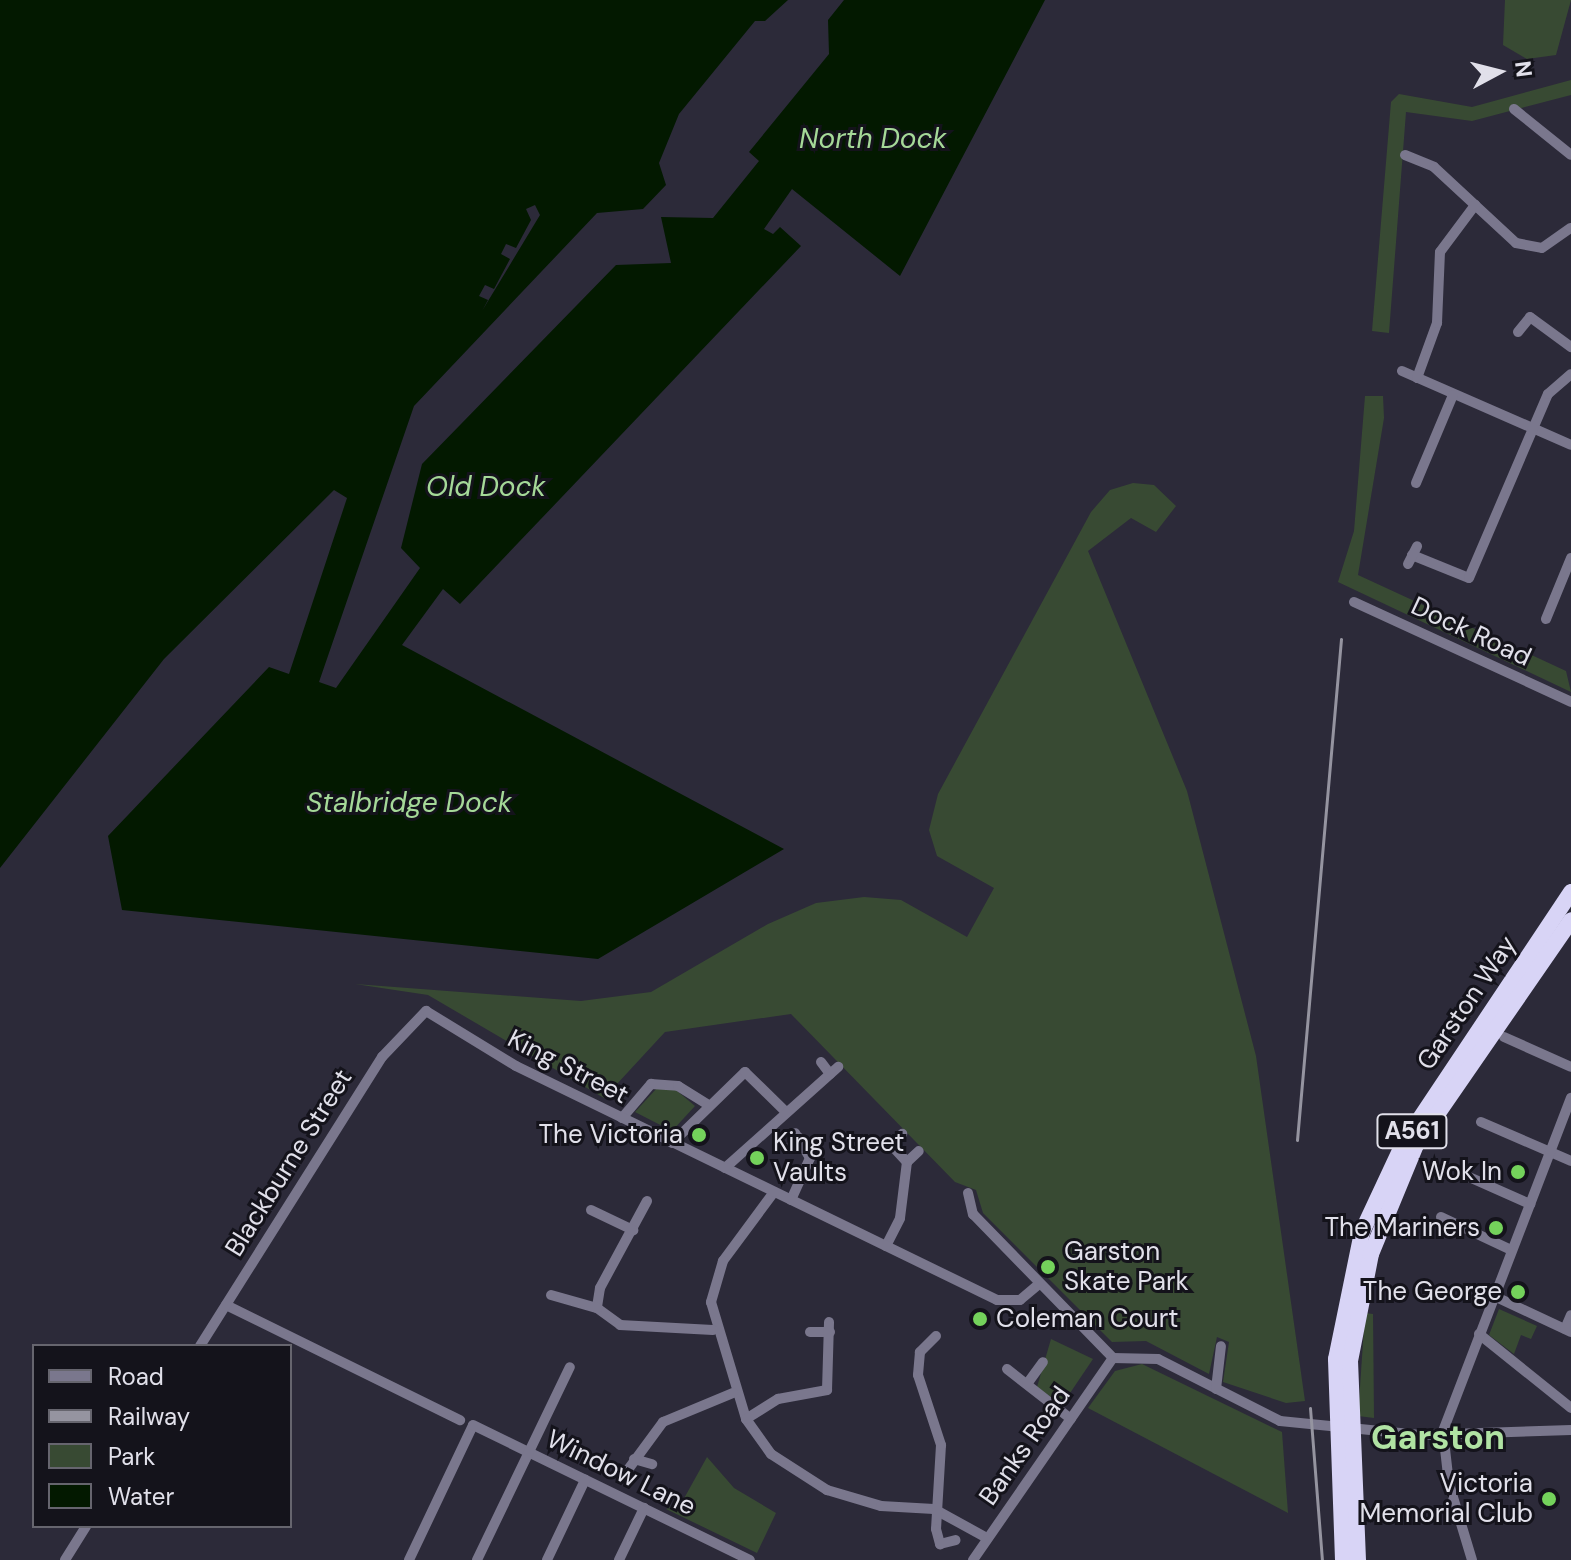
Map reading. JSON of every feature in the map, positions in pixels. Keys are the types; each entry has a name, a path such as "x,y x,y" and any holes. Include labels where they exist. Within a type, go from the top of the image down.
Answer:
{"highway":[{"name":"Garston Way","path":"1343,1560 1346,1291 1380,1187 1571,892"},
{"name":"Garston Way","path":"1343,1402 1360,1293 1403,1173 1571,920"},
{"name":"Garston Way","path":"1346,1477 1358,1560"}],"street":[{"path":"1514,109 1571,155"},
{"path":"1405,155 1434,167 1475,205 1531,248 1553,244 1571,228"},
{"path":"1417,378 1437,323 1440,252 1475,205"},
{"path":"1518,332 1530,317 1571,347"},
{"path":"1402,371 1571,445"},
{"path":"1412,555 1469,578 1548,394 1571,374"},
{"path":"1415,483 1453,395"},
{"path":"1546,619 1571,558"},
{"name":"Dock Road","path":"1354,602 1571,702"},
{"name":"King Street","path":"426,1011 622,1118 1007,1303 1039,1284"},
{"name":"Blackburne Street","path":"201,1344 382,1057 426,1011"},
{"path":"1504,1037 1571,1067"},
{"path":"725,1168 834,1070 821,1062"},
{"path":"672,1143 745,1072 786,1112"},
{"path":"622,1118 651,1084 678,1086 709,1105"},
{"path":"1472,1560 1449,1484 1443,1431 1571,1098"},
{"path":"1481,1122 1571,1161"},
{"path":"902,1134 891,1145 907,1162"},
{"path":"788,1149 797,1135 810,1158 791,1200"},
{"path":"886,1246 900,1218 907,1162 919,1151"},
{"path":"1460,1173 1530,1204"},
{"path":"774,1192 723,1261 711,1302 713,1330 733,1393 746,1419 771,1454 827,1490 881,1506 934,1509 987,1538"},
{"path":"968,1193 973,1214 1113,1358 1144,1354 1280,1421 1443,1431 1571,1430"},
{"path":"597,1308 600,1288 647,1201"},
{"path":"591,1210 633,1230"},
{"path":"1441,1217 1511,1250"},
{"path":"551,1295 597,1308 620,1325 713,1330"},
{"path":"1494,1296 1568,1330 1571,1315"},
{"path":"226,1305 460,1420"},
{"path":"746,1419 778,1399 827,1390 830,1327 810,1332"},
{"path":"1479,1334 1571,1408"},
{"path":"936,1336 917,1363 941,1445 934,1509 940,1549 956,1540"},
{"path":"1216,1389 1221,1346"},
{"name":"Banks Road","path":"973,1560 1113,1358"},
{"path":"1027,1384 1043,1362"},
{"path":"477,1560 570,1367"},
{"path":"1007,1369 1071,1419"},
{"path":"627,1471 663,1422 733,1393"},
{"name":"Window Lane","path":"409,1560 473,1425 750,1560"},
{"path":"634,1459 652,1464"},
{"path":"547,1560 585,1480"},
{"path":"619,1560 644,1508"},
{"path":"65,1560 85,1528"}],"green space":[{"path":"1505,0 1571,0 1556,55 1527,59 1503,45"},
{"path":"1571,80 1571,95 1472,121 1406,112 1389,333 1372,331 1391,102 1399,94 1472,107"},
{"path":"1365,396 1383,396 1384,418 1358,575 1566,671 1571,692 1338,582 1354,531"},
{"path":"1133,483 1154,485 1176,506 1156,532 1131,518 1088,551 1187,791 1256,1056 1305,1401 1286,1403 1223,1382 1229,1342 1217,1337 1209,1374 1146,1341 1112,1342 983,1213 976,1190 955,1182 791,1014 665,1032 604,1098 428,995 355,984 581,1001 651,992 768,924 816,903 864,897 901,900 967,937 994,888 937,856 929,830 938,794 1091,512 1110,490"},
{"path":"657,1088 676,1090 695,1106 672,1131 635,1112"},
{"path":"1499,1309 1537,1326 1531,1339 1521,1335 1514,1354 1489,1335"},
{"path":"1365,1313 1373,1314 1374,1418 1358,1416"},
{"path":"1051,1339 1093,1359 1062,1405 1037,1387"},
{"path":"1142,1364 1282,1432 1288,1513 1088,1408 1115,1371"},
{"path":"707,1457 734,1488 776,1513 757,1553 666,1509 682,1502"}],"water":[{"path":"0,0 788,0 765,21 755,21 679,114 659,163 666,185 643,209 597,213 414,406 319,682 336,688 420,568 401,548 422,464 616,265 671,263 661,217 713,218 759,161 749,152 829,54 828,20 844,0 1045,0 900,276 792,189 764,229 773,234 780,227 801,246 460,604 443,589 402,645 784,849 598,959 122,910 108,836 269,667 289,674 347,498 334,490 164,659 0,868"}],"pier":[{"path":"535,205 540,215 482,311 488,300 479,296 485,285 494,289 510,259 501,254 506,244 516,248 531,220 526,209"}],"railway":[{"path":"1297,1140 1341,639"},
{"path":"1310,1408 1322,1560"}],"place":[{"name":"The Victoria","path":"699,1135"},
{"name":"King Street Vaults","path":"757,1158"},
{"name":"Wok In","path":"1518,1172"},
{"name":"The Mariners","path":"1496,1228"},
{"name":"Garston Skate Park","path":"1048,1267"},
{"name":"The George","path":"1518,1292"},
{"name":"Coleman Court","path":"980,1319"},
{"name":"Victoria Memorial Club","path":"1549,1499"}],"district":[{"name":"Garston","path":"1438,1438"}],"water label":[{"name":"North Dock","path":"873,139"},
{"name":"Old Dock","path":"486,487"},
{"name":"Stalbridge Dock","path":"409,803"}]}
